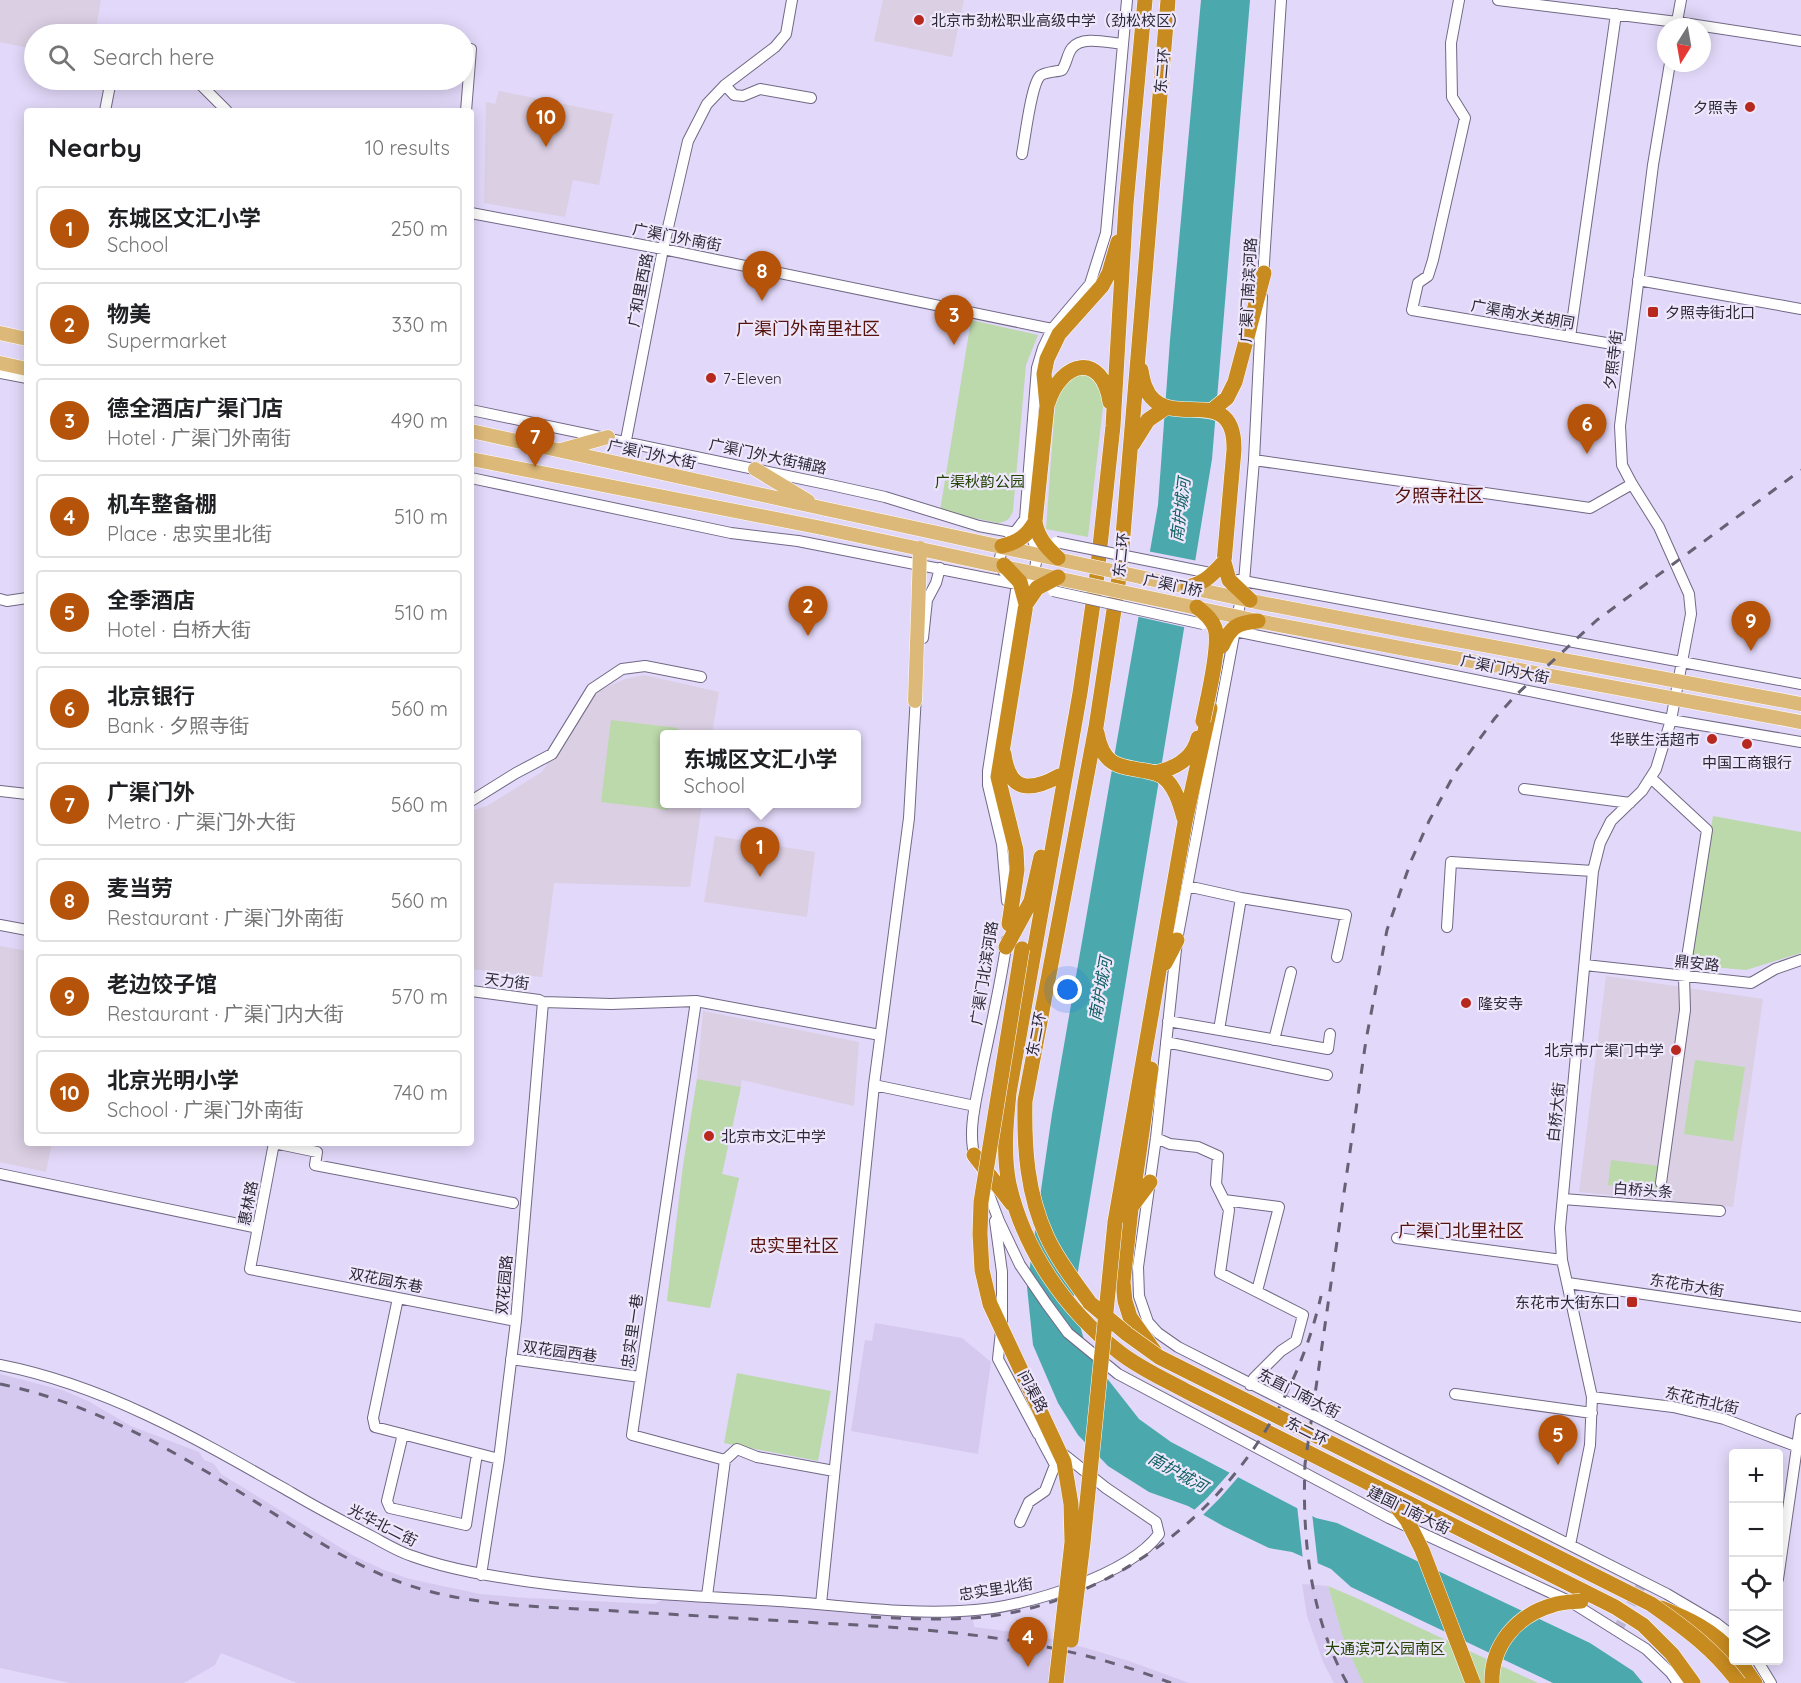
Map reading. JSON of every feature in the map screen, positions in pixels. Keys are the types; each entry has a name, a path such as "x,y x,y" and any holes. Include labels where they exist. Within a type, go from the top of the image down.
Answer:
{"highway":[{"name":"东二环","path":"1145,0 1126,204 1113,426 1096,583 1080,693 1009,1093 1006,1150 1009,1183 1017,1211 1031,1246 1053,1282 1084,1322 1121,1353 1186,1391 1615,1607 1643,1625 1672,1654 1693,1683"},
{"name":"东二环","path":"1168,0 1120,571 1096,727 1025,1101 1024,1137 1027,1170 1036,1208 1047,1237 1065,1268 1090,1303 1126,1334 1159,1357 1651,1604 1700,1640 1739,1683"},
{"path":"1047,406 1044,374 1052,346 1059,334 1102,286 1109,273 1126,204"},
{"path":"1211,411 1227,398 1235,381 1264,273"},
{"path":"1137,355 1144,386 1155,402 1167,406 1211,411 1224,418 1230,425 1234,442 1224,562 1229,580 1250,600"},
{"path":"1002,546 1019,540 1033,529 1047,406 1052,389 1064,375 1070,370 1081,367 1098,373 1104,382 1113,426"},
{"path":"1130,449 1148,420 1167,406"},
{"path":"1033,529 1058,558"},
{"path":"1188,587 1208,579 1224,562"},
{"path":"1004,565 1020,582 1026,604 998,777 1010,821 1017,870 1009,924"},
{"path":"1026,604 1037,588 1056,584"},
{"path":"1096,727 1104,755 1116,765 1154,772 1180,765 1197,743 1216,645 1216,630 1210,618 1197,607"},
{"path":"1065,1683 1083,1543 1115,1222 1185,822 1222,646 1232,629 1242,623 1258,621"},
{"path":"1056,1683 1072,1542 1071,1503 1064,1461 990,1304 982,1270 980,1234 981,1202 1022,949 1059,776 1080,693"},
{"path":"1003,743 1005,764 1014,780 1021,785 1032,787 1059,776"},
{"path":"1154,772 1163,777 1175,794 1185,822"},
{"path":"1006,947 1031,901"},
{"path":"1159,974 1177,940"},
{"path":"1151,1022 1153,1054 1123,1282 1130,1317 1159,1357"},
{"path":"974,1155 1017,1211"},
{"path":"1131,1209 1150,1182"},
{"path":"1346,1471 1396,1506 1407,1520 1419,1542 1473,1683"},
{"path":"1492,1683 1494,1658 1501,1643 1523,1619 1555,1604 1581,1601 1615,1607"},
{"path":"1651,1604 1691,1620 1711,1631 1729,1649"},
{"path":"1743,1665 1755,1683"}],"main road":[{"path":"0,333 24,338"},
{"path":"0,363 24,368"},
{"name":"广渠门外大街","path":"474,432 822,508"},
{"path":"559,451 608,437"},
{"name":"广渠门桥","path":"474,460 1004,565 1056,584 1197,607 1411,650"},
{"path":"755,469 822,508"},
{"name":"广渠门桥","path":"822,508 1188,587 1413,632"},
{"path":"915,701 920,548"},
{"name":"广渠门内大街","path":"1413,632 1801,704"},
{"name":"广渠门内大街","path":"1411,650 1801,722"}],"street":[{"name":"广和里西路","path":"626,440 663,249 688,141 707,104 725,85 775,47 786,34 792,0"},
{"path":"1021,585 1002,570 999,562 1002,549 1025,519 1037,368 1043,348 1052,329 1090,284 1106,233 1127,0"},
{"name":"广渠门南滨河路","path":"1234,631 1244,582 1254,460 1281,0"},
{"name":"广渠南水关胡同","path":"1459,0 1450,43 1452,97 1465,118 1433,260 1428,276 1418,283 1412,310 1630,347"},
{"path":"1498,0 1657,21"},
{"path":"1678,18 1681,0"},
{"path":"1570,337 1616,14"},
{"path":"1711,29 1801,41"},
{"path":"1022,154 1038,77 1062,70 1067,63 1070,50 1078,43 1086,41 1123,44"},
{"name":"夕照寺街","path":"1668,72 1653,165 1620,426 1622,465 1659,527 1689,594 1691,614 1674,699"},
{"path":"725,85 734,95 743,96 760,89 811,98"},
{"path":"106,108 109,90"},
{"path":"206,90 224,108"},
{"path":"466,108 468,90"},
{"name":"广渠门外南街","path":"474,214 663,249 1052,329"},
{"path":"1638,279 1801,309"},
{"path":"0,373 24,377"},
{"name":"广渠门外大街辅路","path":"474,411 626,440 885,497 979,526 1015,533 1033,529 1056,542"},
{"path":"1254,460 1590,508 1632,484"},
{"path":"474,479 731,533 798,541 1021,585 1056,584"},
{"name":"广渠门北滨河路","path":"999,1221 974,1155 973,1136 975,1106 1009,924 1005,865 988,785 988,771 1021,585 1032,577 1037,556 1033,529"},
{"name":"广渠门桥","path":"1056,542 1244,582"},
{"path":"821,1604 874,1085 909,818 915,701 927,600 936,583 940,568"},
{"path":"1244,582 1801,684"},
{"name":"广渠门桥","path":"1056,584 1203,624"},
{"path":"0,599 7,601 24,598"},
{"name":"广渠门内大街","path":"1203,624 1671,720 1801,742"},
{"path":"1150,1182 1177,940 1234,631"},
{"path":"474,799 552,754 592,689 622,669 645,666 701,677"},
{"name":"白桥大街","path":"1570,1545 1590,1445 1592,1397 1562,1260 1560,1228 1593,871 1600,843 1611,821 1642,792 1651,778 1660,758 1671,720 1674,699"},
{"path":"1651,778 1707,830 1684,977 1685,1010 1661,1183"},
{"path":"1524,789 1630,803"},
{"path":"0,791 24,794"},
{"path":"1447,927 1451,862 1593,871"},
{"path":"1187,886 1241,898 1346,915 1337,957"},
{"path":"1219,1030 1241,898"},
{"path":"0,925 24,929"},
{"name":"鼎安路","path":"1585,965 1751,983 1775,969 1801,960"},
{"path":"1274,1040 1291,972"},
{"name":"天力街","path":"474,992 541,1001 611,1004 696,1001 880,1035"},
{"name":"双花园路","path":"481,1575 499,1459 516,1321 541,1001"},
{"name":"忠实里一巷","path":"696,1001 632,1436 725,1460"},
{"path":"1168,1020 1328,1049 1330,1034"},
{"path":"1166,1042 1328,1075"},
{"path":"874,1085 975,1106"},
{"path":"1156,1138 1170,1144 1198,1147 1218,1156 1216,1184 1229,1210 1220,1273 1303,1315 1296,1341 1281,1351 1250,1385"},
{"name":"惠林路","path":"250,1269 273,1146"},
{"path":"288,1146 317,1152 315,1165 513,1203"},
{"path":"0,1174 258,1228"},
{"name":"东直门南大街","path":"1150,1182 1138,1283 1139,1296 1148,1322 1158,1333 1178,1347 1250,1385 1570,1545"},
{"name":"白桥头条","path":"1563,1199 1720,1211"},
{"path":"1224,1200 1279,1207 1257,1291"},
{"name":"问渠路","path":"993,1204 1002,1272 1002,1322 998,1359 1038,1434 1106,1488 1156,1522 1159,1534"},
{"name":"建国门南大街","path":"999,1221 1020,1265 1068,1333 1118,1374 1389,1518 1571,1602 1646,1649 1678,1683"},
{"path":"1397,1238 1562,1260"},
{"name":"双花园东巷","path":"250,1269 516,1321"},
{"name":"东花市大街","path":"1568,1283 1801,1317"},
{"path":"398,1298 373,1418 375,1426 499,1459"},
{"name":"双花园西巷","path":"512,1359 640,1377"},
{"name":"光华北二街","path":"0,1365 62,1380 129,1405 190,1435 317,1508 409,1556 481,1575 584,1589 821,1604"},
{"path":"1455,1394 1592,1413"},
{"name":"东花市北街","path":"1592,1397 1673,1407 1724,1419 1800,1447"},
{"path":"1782,1557 1800,1447 1801,1419"},
{"path":"403,1434 387,1501 390,1508 466,1525 476,1460"},
{"path":"1020,1522 1029,1502 1045,1491 1055,1465 1038,1434"},
{"path":"707,1596 725,1460 737,1449 757,1457 834,1471"},
{"name":"忠实里北街","path":"821,1604 910,1611 955,1611 977,1610 1027,1600 1094,1579 1152,1544 1159,1534"},
{"path":"1570,1545 1667,1594 1729,1633"},
{"path":"1763,1665 1771,1683"}],"shaded area":[{"path":"0,0 101,0 97,24 24,24 24,47 0,42"},
{"name":"北京市劲松职业高级中学（劲松校区）","path":"883,0 964,0 952,57 874,41"},
{"path":"499,91 613,114 599,185 573,180 565,217 484,203 486,102 495,104"},
{"path":"644,675 719,692 713,730 660,730 660,808 701,808 690,887 554,883 542,977 474,969 474,810 487,806 542,772 593,693 625,679"},
{"path":"715,836 815,852 807,917 704,902"},
{"path":"0,946 24,950 24,1146 51,1146 46,1172 0,1162"},
{"name":"北京市广渠门中学","path":"1606,976 1763,999 1733,1207 1579,1192"},
{"name":"北京市文汇中学","path":"703,1011 859,1042 854,1106 742,1080 722,1174 739,1178 710,1308 667,1301 683,1166 697,1079"},
{"path":"875,1323 962,1338 991,1362 978,1454 851,1431 865,1340 872,1341"},
{"path":"0,1374 62,1390 88,1401 131,1426 199,1452 204,1460 214,1464 221,1474 354,1556 410,1579 480,1594 527,1598 655,1604 662,1600 915,1615 972,1614 974,1627 1031,1634 1086,1648 1189,1683 297,1683 221,1653 215,1665 184,1683 70,1683 0,1668"},
{"path":"1302,1584 1328,1586 1344,1641 1363,1683 1334,1683 1323,1662 1307,1616"}],"green space":[{"name":"广渠秋韵公园","path":"971,320 1038,335 1026,365 1013,511 1008,520 998,523 940,511"},
{"path":"1081,373 1092,377 1104,398 1088,537 1046,529 1056,392 1068,376"},
{"path":"611,720 678,728 678,730 660,730 660,808 668,808 668,810 601,802"},
{"path":"1713,816 1801,832 1801,953 1746,970 1689,965"},
{"path":"1695,1060 1745,1067 1733,1141 1684,1134"},
{"path":"697,1079 741,1087 722,1174 739,1178 710,1308 667,1301 683,1166"},
{"path":"1611,1160 1659,1166 1657,1190 1608,1185"},
{"path":"737,1373 831,1391 818,1461 724,1443"},
{"name":"大通滨河公园南区","path":"1328,1586 1538,1683 1363,1683 1344,1641"}],"water":[{"name":"南护城河","path":"1201,0 1250,0 1212,459 1073,1301 1088,1354 1139,1419 1171,1442 1316,1518 1337,1523 1590,1643 1633,1671 1643,1683 1553,1683 1351,1587 1331,1569 1292,1552 1269,1548 1188,1506 1149,1492 1108,1466 1078,1435 1058,1403 1033,1345 1027,1287 1052,1114 1158,505 1170,340"}],"pier":[{"path":"1147,551 1198,561 1188,628 1135,616"},
{"path":"1232,1470 1240,1475 1220,1498 1201,1517 1192,1512 1207,1498"},
{"path":"1297,1505 1312,1513 1318,1565 1303,1560"}],"tunnel":[{"path":"1617,1631 1643,1582"}],"railway":[{"path":"1347,1683 1324,1631 1311,1576 1305,1520 1305,1464 1366,1040 1387,930 1411,861 1456,771 1495,718 1517,694 1597,620 1801,470"},
{"path":"871,1617 961,1619 1015,1612 1072,1595 1124,1569 1171,1537 1213,1498 1250,1454 1280,1405 1304,1352 1321,1296"},
{"path":"0,1384 67,1403 131,1430 192,1463 338,1553 384,1576 432,1592 477,1601 523,1606 864,1625 998,1638 1085,1655 1171,1683"}],"place":[{"name":"北京市劲松职业高级中学（劲松校区）","path":"919,20"},
{"name":"夕照寺","path":"1750,107"},
{"name":"北京光明小学","path":"546,147"},
{"name":"麦当劳","path":"762,301"},
{"name":"夕照寺街北口","path":"1653,312"},
{"name":"德全酒店广渠门店","path":"954,345"},
{"name":"7-Eleven","path":"711,378"},
{"name":"北京银行","path":"1587,454"},
{"name":"广渠门外","path":"535,467"},
{"name":"物美","path":"808,636"},
{"name":"老边饺子馆","path":"1751,651"},
{"name":"华联生活超市","path":"1712,739"},
{"name":"中国工商银行","path":"1747,744"},
{"name":"东城区文汇小学","path":"760,877"},
{"name":"隆安寺","path":"1466,1003"},
{"name":"北京市广渠门中学","path":"1676,1050"},
{"name":"北京市文汇中学","path":"709,1136"},
{"name":"东花市大街东口","path":"1632,1302"},
{"name":"全季酒店","path":"1558,1465"},
{"name":"机车整备棚","path":"1028,1667"}],"district":[{"name":"广渠门外南里社区","path":"808,328"},
{"name":"夕照寺社区","path":"1439,495"},
{"name":"广渠门北里社区","path":"1461,1230"},
{"name":"忠实里社区","path":"794,1245"}]}
